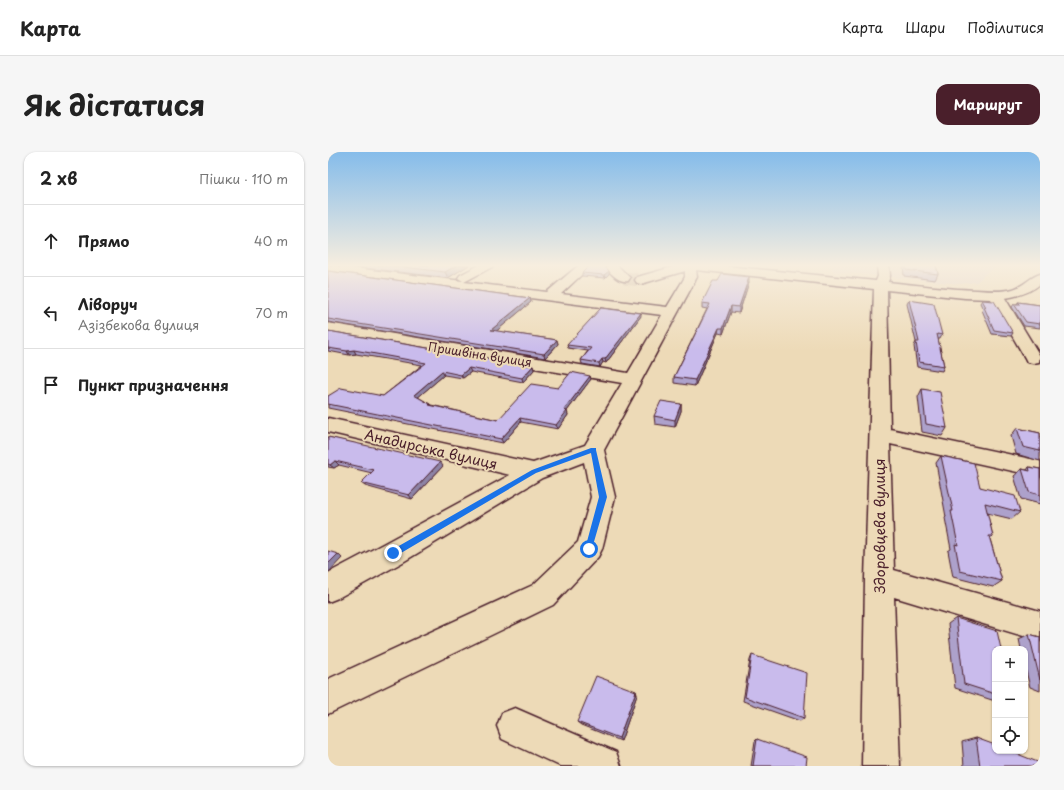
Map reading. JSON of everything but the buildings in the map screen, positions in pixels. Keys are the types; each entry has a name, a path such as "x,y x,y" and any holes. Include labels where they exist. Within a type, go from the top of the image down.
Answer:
{"street":[{"path":"523,294 672,312"},
{"path":"549,297 553,294"},
{"path":"328,588 393,553 534,472 593,450 632,379 682,294"},
{"name":"Здоровцева вулиця","path":"881,766 879,434 882,294"},
{"path":"963,294 996,295 1002,294"},
{"path":"996,295 1033,358"},
{"name":"Пришвіна вулиця","path":"328,328 632,379"},
{"name":"Анадирська вулиця","path":"328,425 534,472"},
{"path":"879,434 1040,469"},
{"path":"328,697 544,595 589,549 603,497 593,450"},
{"path":"879,579 1040,626"},
{"path":"515,726 602,766"}],"route":[{"path":"393,553 534,472 593,450 603,497 589,549"}]}
